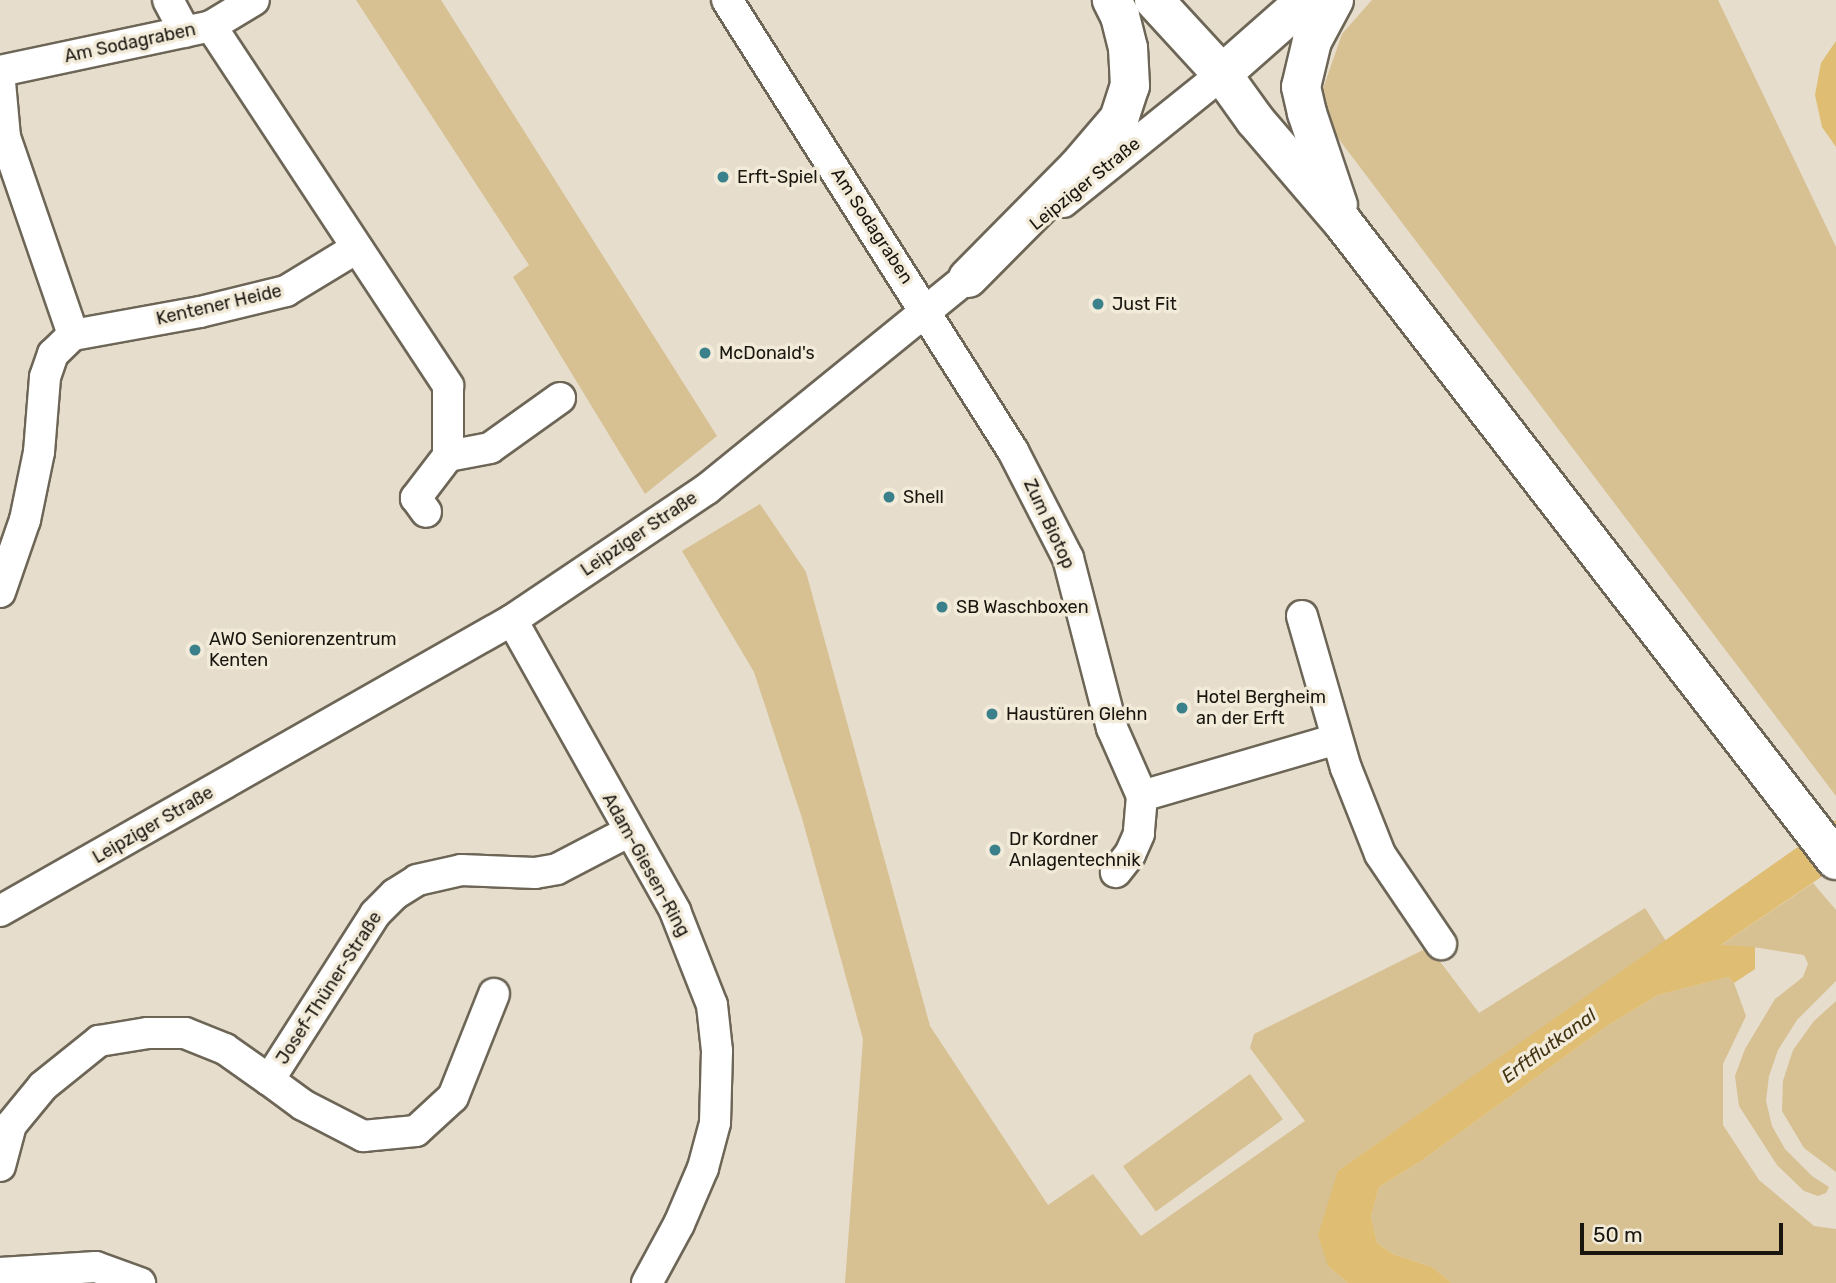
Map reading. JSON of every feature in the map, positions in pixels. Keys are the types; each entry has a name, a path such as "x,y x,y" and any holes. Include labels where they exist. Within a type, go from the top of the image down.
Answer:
{"main road":[{"path":"968,278 1077,168 1119,119 1130,86 1128,48 1120,16 1112,0"},
{"path":"1154,0 1222,74 1255,120 1344,224 1836,860"},
{"path":"1222,74 1306,0"},
{"path":"1334,0 1312,41 1301,87 1344,224"}],"street":[{"path":"169,0 198,29 355,248 448,386 448,456 416,498 426,512"},
{"name":"Am Sodagraben","path":"0,71 198,29 254,0"},
{"name":"Am Sodagraben","path":"727,0 927,311"},
{"name":"Leipziger Straße","path":"0,911 512,620 707,489 1222,74"},
{"path":"0,82 5,137 73,335 53,354 45,377 39,452 25,520 0,592"},
{"name":"Kentener Heide","path":"73,335 200,312 286,290 355,248"},
{"name":"Zum Biotop","path":"927,311 1013,451 1068,558 1112,729 1142,796 1139,834 1130,854 1116,872"},
{"path":"448,456 490,448 560,398"},
{"path":"1302,616 1337,740 1380,854 1441,944"},
{"name":"Adam-Giesen-Ring","path":"512,620 628,832 675,911 695,956 712,1005 717,1051 715,1123 702,1168 679,1224 647,1283"},
{"path":"1142,796 1337,740"},
{"name":"Josef-Thüner-Straße","path":"269,1080 375,914 395,894 416,880 461,870 535,873 557,869 628,832"},
{"name":"Josef-Thüner-Straße","path":"0,1166 11,1125 43,1086 99,1041 148,1033 185,1033 225,1049 303,1105 363,1136 416,1131 453,1097 494,994"},
{"path":"0,1273 96,1267 141,1283"}],"shaded area":[{"path":"356,0 441,0 717,436 645,494 513,277 529,265"},
{"path":"1372,0 1718,0 1836,247 1836,796 1316,109 1342,34"},
{"path":"760,504 806,572 930,1026 1048,1205 1093,1174 1141,1236 1305,1121 1250,1048 1254,1034 1429,947 1479,1013 1645,908 1666,941 1338,1171 1328,1266 1348,1283 845,1283 863,1039 802,818 754,672 682,551"},
{"path":"1813,883 1836,910 1836,981 1797,1020 1778,1050 1769,1076 1766,1101 1772,1126 1785,1149 1812,1176 1829,1187 1826,1193 1818,1196 1804,1191 1777,1165 1739,1106 1735,1076 1745,1049 1775,999 1803,977 1808,964 1804,955 1753,947 1720,946"},
{"path":"1728,977 1734,983 1746,1016 1723,1064 1723,1125 1759,1180 1814,1226 1836,1229 1836,1283 1452,1283 1432,1267 1393,1254 1377,1243 1371,1216 1379,1187 1421,1161 1607,1026 1658,995"},
{"path":"1836,1001 1836,1172 1804,1148 1782,1111 1783,1081 1793,1050 1814,1021"},
{"path":"1250,1074 1283,1119 1156,1212 1123,1166"}],"water":[{"path":"1836,41 1836,147 1822,127 1815,95 1821,63"},
{"name":"Erftflutkanal","path":"1836,820 1836,867 1721,945 1755,947 1755,969 1734,983 1728,977 1658,995 1607,1026 1421,1161 1379,1187 1371,1216 1377,1243 1393,1254 1432,1267 1452,1283 1348,1283 1328,1266 1318,1235 1338,1171"}],"place":[{"name":"Erft-Spiel","path":"723,177"},
{"name":"Just Fit","path":"1098,304"},
{"name":"McDonald's","path":"705,353"},
{"name":"Shell","path":"889,497"},
{"name":"SB Waschboxen","path":"942,607"},
{"name":"AWO Seniorenzentrum Kenten","path":"195,650"},
{"name":"Hotel Bergheim an der Erft","path":"1182,708"},
{"name":"Haustüren Glehn","path":"992,714"},
{"name":"Dr Kordner Anlagentechnik","path":"995,850"}]}
